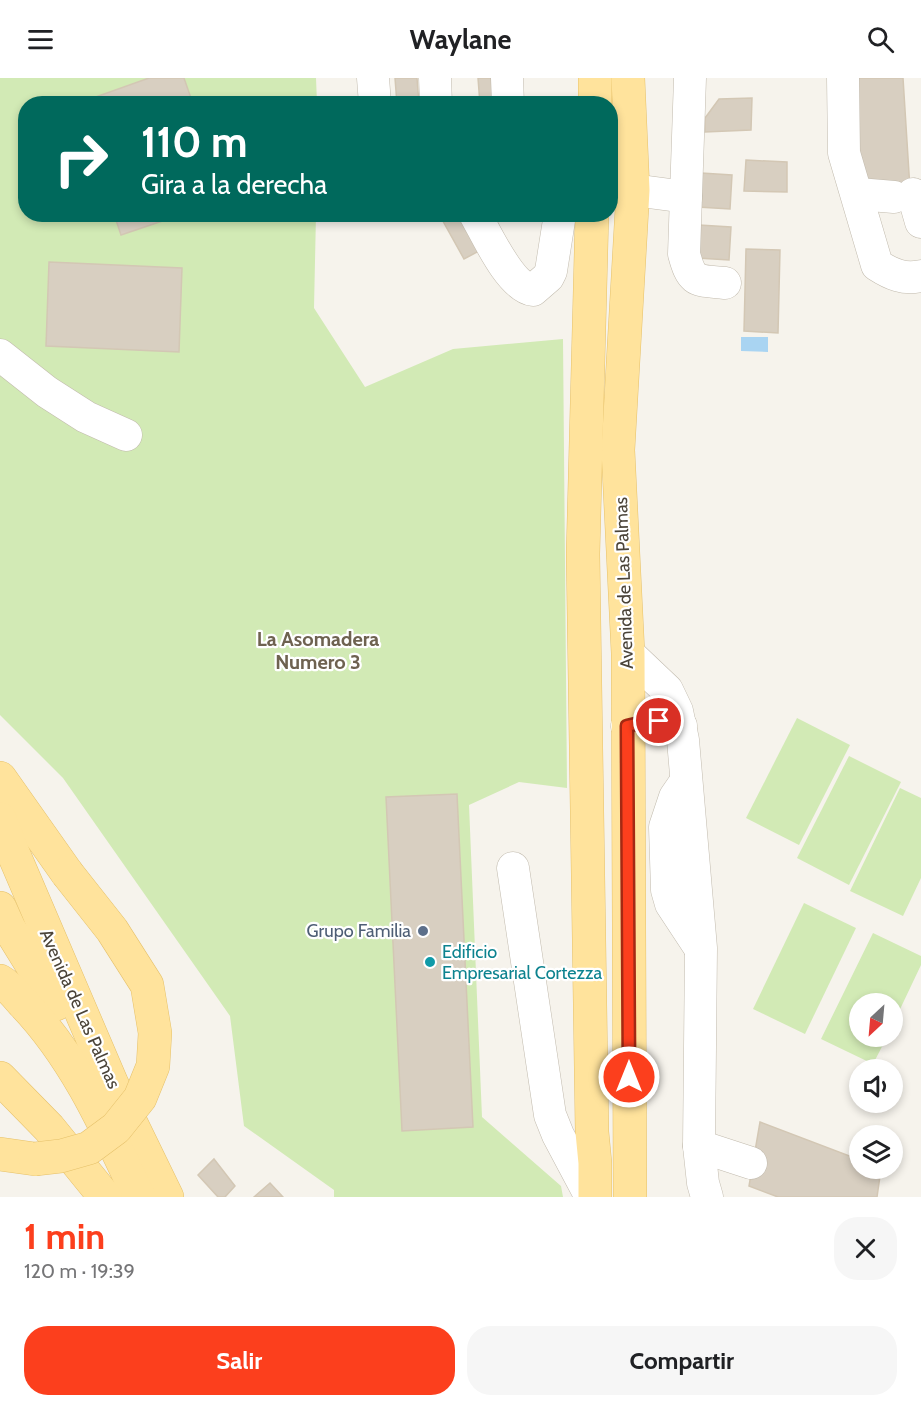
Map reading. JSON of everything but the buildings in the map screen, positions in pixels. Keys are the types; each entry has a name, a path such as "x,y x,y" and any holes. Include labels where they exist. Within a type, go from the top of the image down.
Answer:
{"main road":[{"path":"595,78 595,96"},
{"name":"Avenida de Las Palmas","path":"627,78 633,190 618,450 627,653 630,1197"},
{"name":"Avenida de Las Palmas","path":"592,222 583,555 592,1132 595,1163 593,1197"},
{"path":"0,778 67,873 111,930 147,985 156,1033 153,1066 140,1098 116,1128 89,1148 61,1156 35,1159 0,1154"},
{"name":"Avenida de Las Palmas","path":"0,819 10,848 112,1084 167,1197"},
{"path":"0,908 9,928 56,1004 112,1084"},
{"path":"0,957 24,972 56,1004"},
{"path":"0,981 34,1014 64,1053 97,1108 139,1197"},
{"path":"0,1078 50,1128 105,1197"}],"street":[{"path":"373,78 374,96"},
{"path":"435,78 436,96"},
{"path":"507,78 508,96"},
{"path":"690,78 684,254 689,272 700,280 725,283"},
{"path":"843,78 844,153 878,265 893,275 914,278 921,276"},
{"path":"633,190 686,197"},
{"path":"858,194 909,204"},
{"path":"481,222 514,280 525,289 533,290 548,277 551,271 559,222"},
{"path":"0,355 47,392 86,417 126,435"},
{"path":"627,653 667,690 681,726 700,948 699,1146 703,1184 707,1197"},
{"path":"627,726 659,721 681,726"},
{"path":"513,867 550,1115 558,1136 593,1197"},
{"path":"558,1136 572,1140 582,1139 592,1132"},
{"path":"699,1146 751,1163"}],"green space":[{"path":"0,78 316,78 317,96 18,96 18,222 316,222 314,308 365,387 453,349 563,339 567,788 519,782 469,805 482,1117 561,1186 563,1197 334,1197 334,1190 244,1126 230,1016 63,778 0,715"},
{"path":"797,718 850,745 799,845 746,818"},
{"path":"849,756 901,782 849,885 797,858"},
{"path":"900,788 921,798 921,878 903,916 850,891"},
{"path":"804,903 856,928 805,1034 753,1009"},
{"path":"873,933 921,956 921,965 903,1003 903,993 849,993 849,1047 882,1047 876,1059 863,1059 821,1039"}],"water":[{"path":"741,337 768,337 768,352 741,351"}],"place":[{"name":"Grupo Familia","path":"423,931"},
{"name":"Edificio Empresarial Cortezza","path":"430,962"}],"district":[{"name":"La Asomadera Numero 3","path":"318,650"}],"route":[{"path":"629,1077 627,726 659,721"}]}
